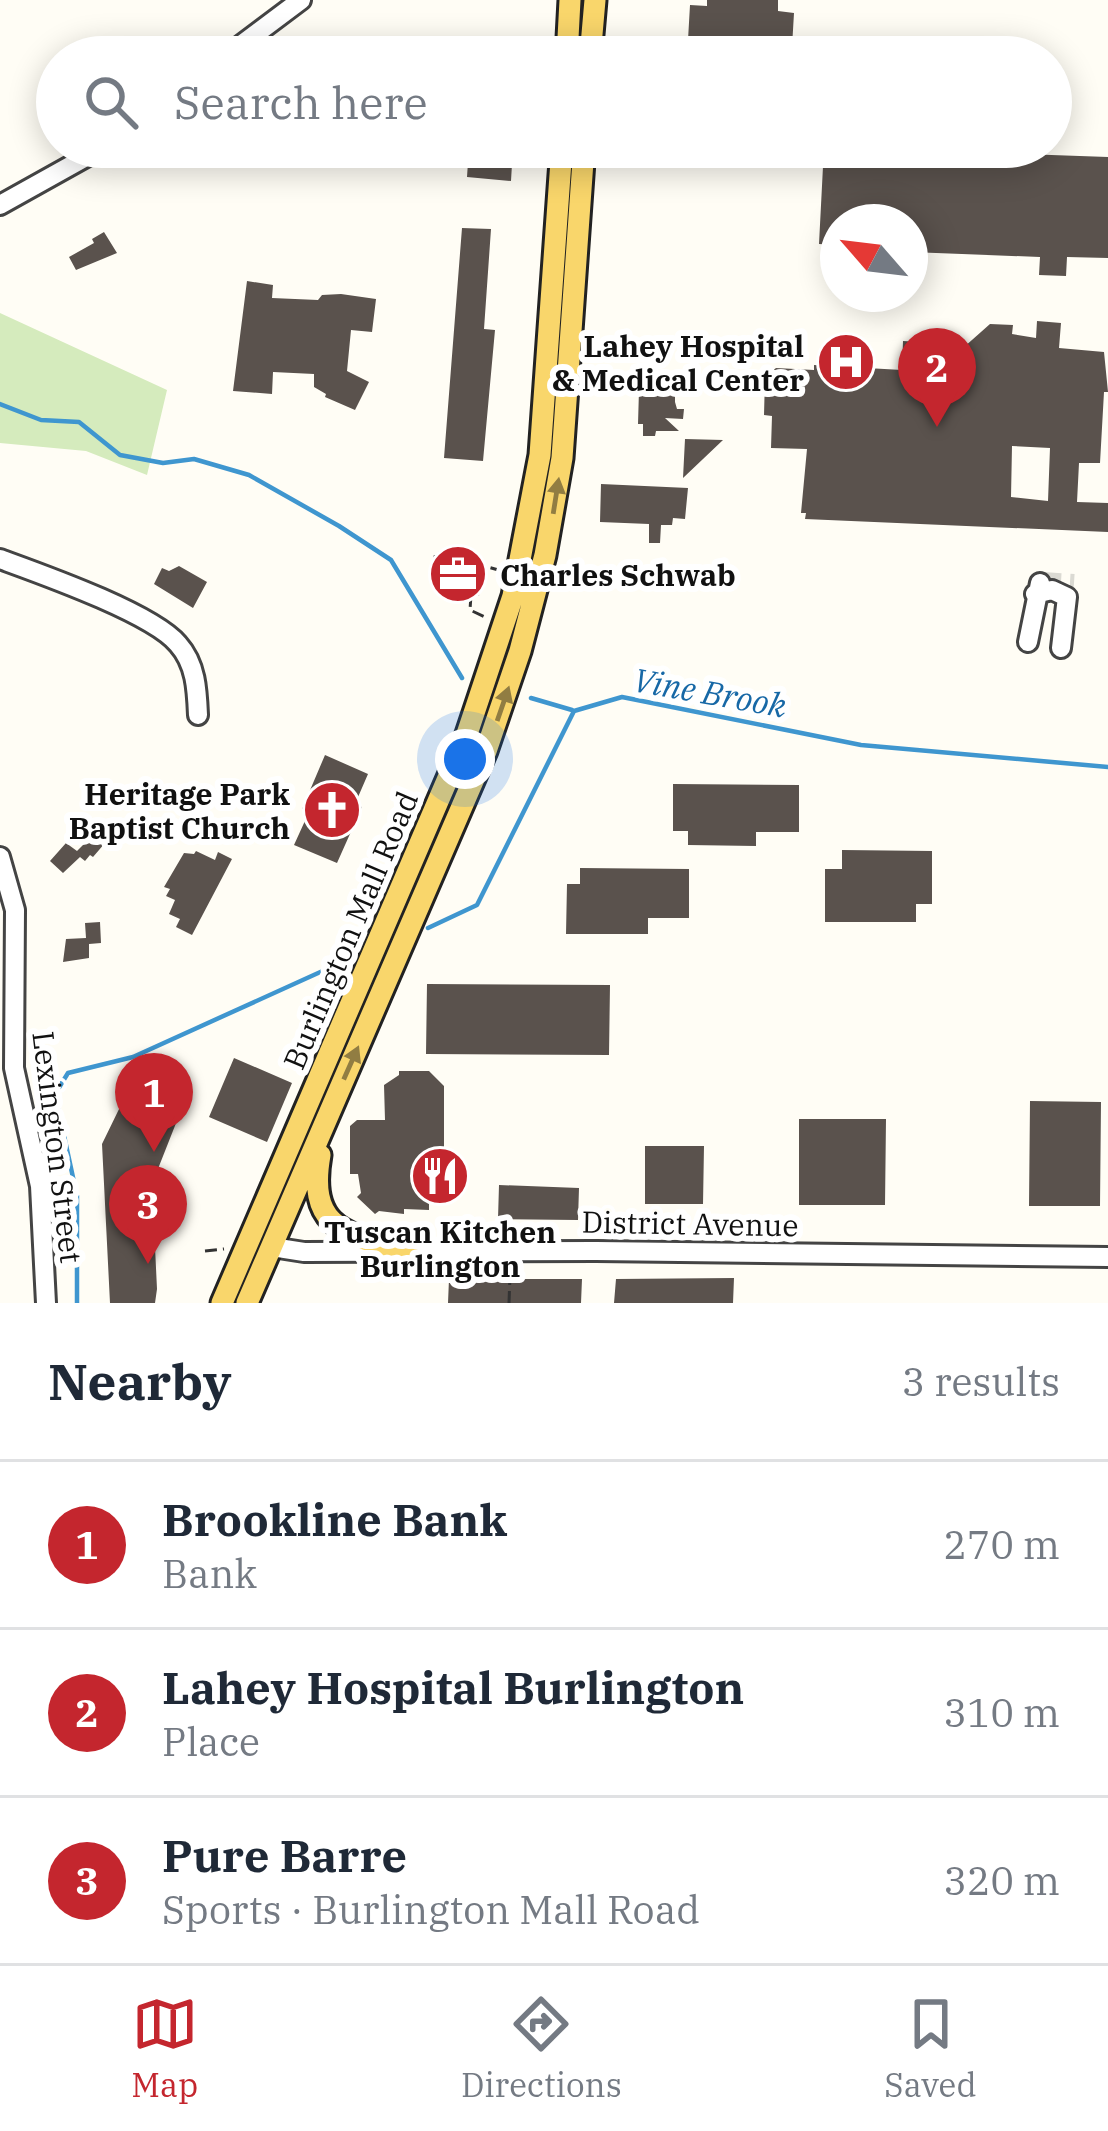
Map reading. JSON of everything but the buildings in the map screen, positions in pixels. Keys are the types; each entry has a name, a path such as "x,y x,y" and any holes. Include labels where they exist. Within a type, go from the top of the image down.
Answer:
{"main road":[{"path":"568,36 570,0"},
{"path":"592,36 595,0"},
{"name":"Burlington Mall Road","path":"248,1303 261,1243 466,734 513,596 543,425 561,168"},
{"name":"Burlington Mall Road","path":"222,1303 261,1243 327,1117 486,751 532,610 562,458 583,168"},
{"path":"327,1117 316,1180 322,1212 355,1235 414,1254"}],"street":[{"path":"253,36 301,0"},
{"path":"0,205 66,168"},
{"path":"0,560 142,618 168,634 186,654 194,674 198,715"},
{"path":"1066,613 1076,595 1074,584"},
{"path":"1028,643 1039,587 1067,597 1061,649"},
{"name":"Lexington Street","path":"0,857 15,910 14,1068 40,1186 46,1303"},
{"name":"District Avenue","path":"261,1243 304,1252 414,1254 607,1251 1108,1257"}],"path":[{"path":"433,567 436,552 503,572"},
{"path":"438,586 437,590 471,596 470,610 492,620"},
{"path":"205,1251 218,1246 231,1252"},
{"path":"509,1303 510,1276"}],"green space":[{"path":"0,313 167,390 147,475 86,451 0,443"}],"waterway":[{"path":"0,404 41,420 79,422 120,455 163,463 194,459 249,475 339,526 391,560 462,678"},
{"name":"Vine Brook","path":"428,928 477,905 574,711 622,697 861,745 1108,767"},
{"path":"531,698 572,710"},
{"name":"Vine Brook","path":"77,1303 77,1196 55,1094 68,1073 133,1057 349,959"}],"tunnel":[{"path":"1043,581 1074,583"}],"place":[{"name":"Lahey Hospital & Medical Center","path":"846,362"},
{"name":"Lahey Hospital Burlington","path":"937,427"},
{"name":"Charles Schwab","path":"458,574"},
{"name":"Heritage Park Baptist Church","path":"332,810"},
{"name":"Brookline Bank","path":"154,1152"},
{"name":"Tuscan Kitchen Burlington","path":"440,1176"},
{"name":"Pure Barre","path":"148,1264"}]}
